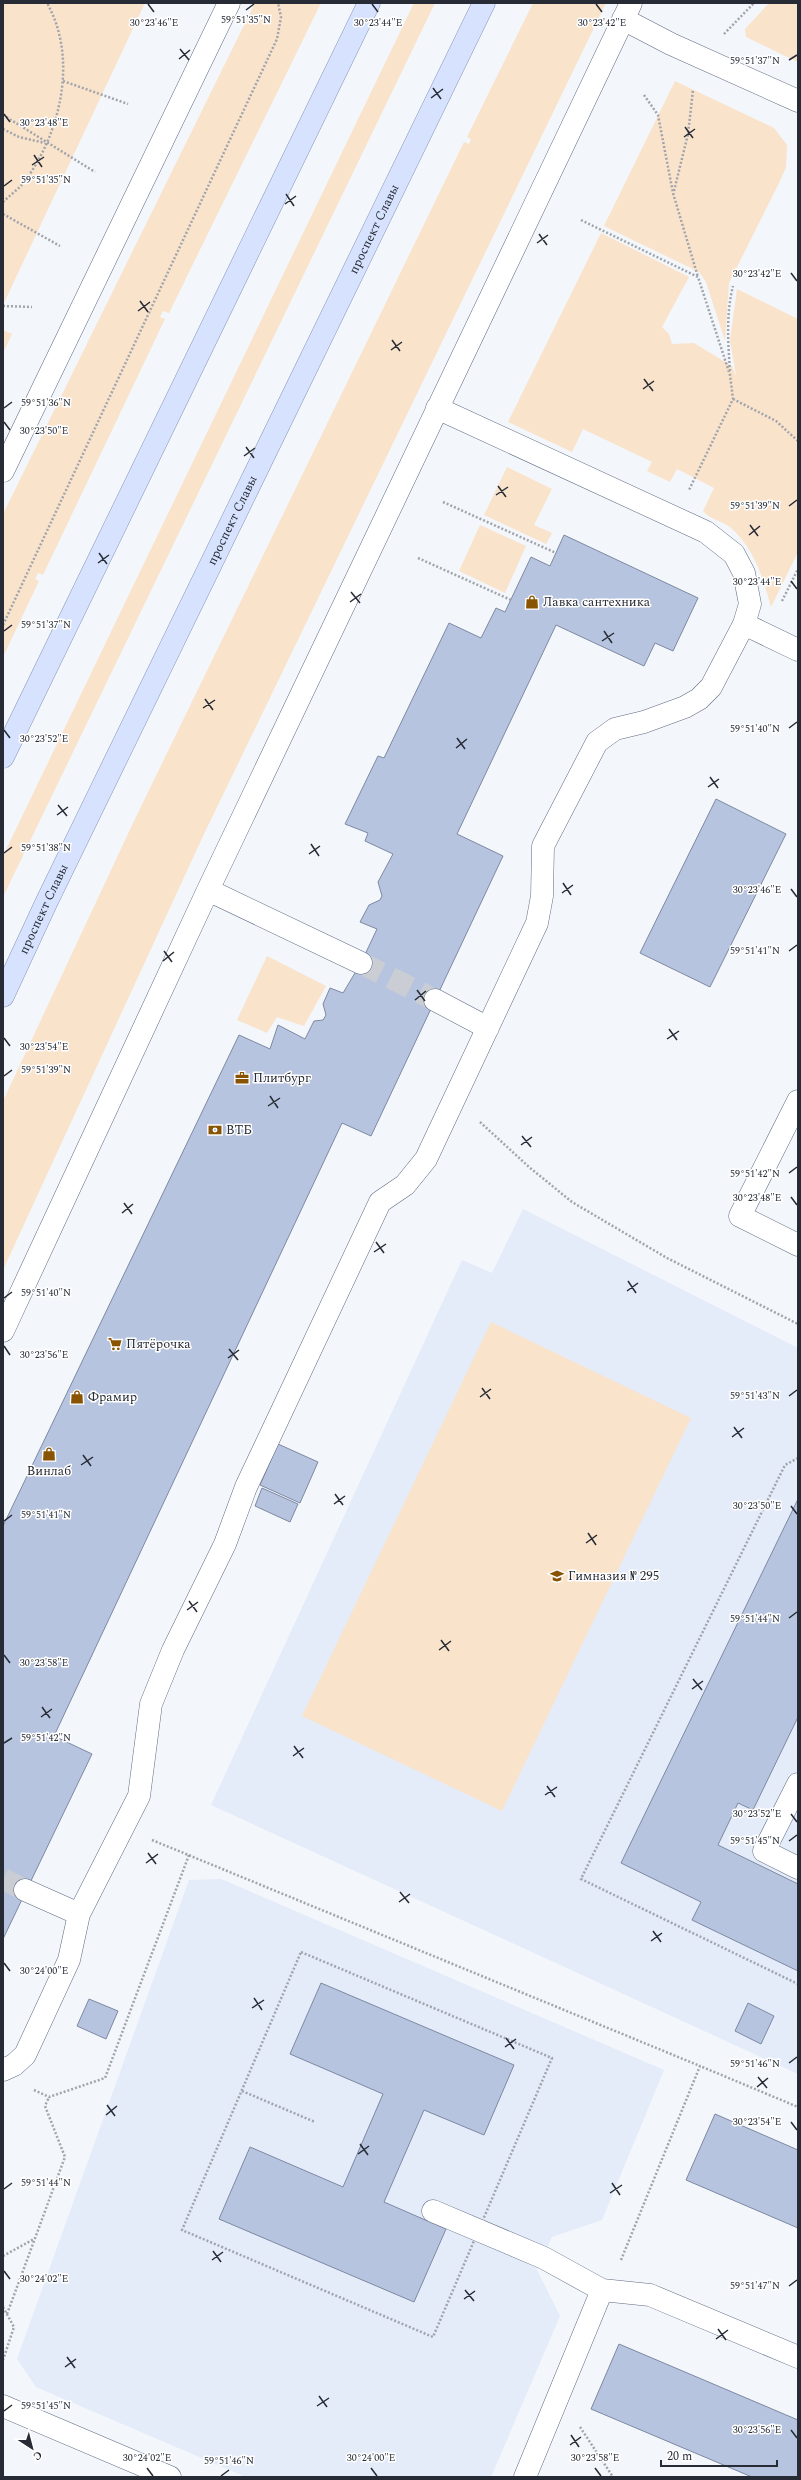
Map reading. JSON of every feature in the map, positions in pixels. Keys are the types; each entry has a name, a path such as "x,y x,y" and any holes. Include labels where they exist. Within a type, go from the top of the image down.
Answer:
{"main road":[{"path":"3,757 369,3"},
{"name":"проспект Славы","path":"3,996 47,901 484,3"}],"street":[{"path":"3,471 229,3"},
{"path":"3,1331 208,890 627,11 671,44 798,101"},
{"path":"3,2070 14,2065 25,2055 70,1960 79,1914 139,1796 151,1704 173,1650 225,1544 246,1487 380,1202 405,1185 426,1159 537,923 542,896 543,846 597,742 615,729 685,707 699,699 711,687 744,624 750,604 744,573 734,554 722,542 706,532 437,408"},
{"path":"744,624 798,650"},
{"path":"208,890 361,963"},
{"path":"435,1000 488,1028"},
{"path":"798,1101 740,1216 798,1245"},
{"path":"798,1784 764,1851 798,1868"},
{"path":"25,1890 79,1914"},
{"path":"433,2211 544,2258 602,2290 650,2294 798,2357"},
{"path":"525,2477 602,2290"},
{"path":"3,2406 170,2477"}],"path":[{"path":"3,202 24,182 47,143 57,114 64,81 61,48 53,13 47,3"},
{"path":"3,625 277,39 281,17 278,3"},
{"path":"722,37 754,3"},
{"path":"64,81 128,104"},
{"path":"673,193 688,134 694,83"},
{"path":"644,95 658,115 673,193 698,277 730,375"},
{"path":"3,115 95,172"},
{"path":"3,129 19,136 47,143"},
{"path":"3,214 60,246"},
{"path":"581,220 698,277"},
{"path":"698,470 733,400 727,336 730,300 733,286"},
{"path":"3,306 32,307"},
{"path":"733,400 776,421 798,441"},
{"path":"444,502 556,553"},
{"path":"418,558 511,600"},
{"path":"453,1101 494,1134 529,1167 572,1202 667,1258 798,1324"},
{"path":"798,1458 785,1465 581,1879 798,1984"},
{"path":"147,1838 798,2107"},
{"path":"31,2089 49,2097 105,2078 189,1855"},
{"path":"301,1952 552,2058 434,2337 182,2230 242,2091 301,1952"},
{"path":"602,2290 618,2268 700,2066"},
{"path":"242,2091 315,2122"},
{"path":"7,2314 65,2156 45,2106 49,2097"},
{"path":"3,2256 34,2238"},
{"path":"3,2307 14,2327 3,2360"},
{"path":"559,2395 613,2477"}],"shaded area":[{"path":"3,3 145,3 3,305"},
{"path":"255,3 321,3 169,313 163,311 160,317 165,319 43,575 38,573 35,579 39,581 3,657 3,514"},
{"path":"414,3 435,3 3,897 3,856"},
{"path":"533,3 606,3 204,834 3,1270 3,1101 134,821 464,142 469,144 471,139 467,137"},
{"path":"769,3 798,3 798,62 746,37 745,29"},
{"path":"675,81 774,128 787,145 786,167 729,283 725,341 706,282 699,272 604,226"},
{"path":"601,233 689,277 662,327 669,334 672,344 694,343 732,366 736,376 730,340 737,289 798,319 798,552 771,607 761,574 745,544 730,527 709,516 703,511 714,488 677,469 670,482 647,471 652,462 583,429 572,452 508,422"},
{"path":"3,330 12,334 3,353"},
{"path":"507,467 552,489 534,525 552,533 546,544 484,515"},
{"path":"480,525 526,546 505,593 459,571"},
{"path":"267,956 326,986 304,1026 277,1017 267,1033 237,1020"},
{"name":"Гимназия № 295","path":"523,1209 798,1348 798,2074 211,1805 462,1260 492,1273"},
{"path":"491,1322 691,1418 502,1811 302,1716"},
{"path":"221,1879 664,2070 602,2220 552,2237 537,2270 560,2316 491,2477 246,2477 36,2387 17,2359 189,1880"}],"building":[{"path":"564,535 698,598 673,651 655,643 644,666 556,625 457,834 503,856 371,1136 342,1123 54,1736 92,1754 3,1939 3,1526 239,1035 270,1049 278,1025 305,1039 314,1021 323,1020 326,1015 323,1004 330,988 343,993 361,963 377,929 360,922 369,905 380,900 382,896 378,882 393,854 365,841 368,833 345,824 378,756 384,758 449,623 481,638 496,608 505,612 531,557 550,566"},
{"path":"716,799 786,834 710,987 640,953"},
{"path":"278,1444 318,1462 300,1503 260,1485"},
{"path":"262,1488 298,1504 290,1522 255,1506"},
{"path":"798,1499 798,1717 753,1810 738,1803 718,1845 798,1884 798,1971 692,1920 701,1902 621,1863"},
{"path":"321,1983 514,2065 484,2135 424,2110 384,2202 446,2229 414,2302 219,2219 250,2147 343,2187 383,2094 290,2054"},
{"path":"89,1999 118,2011 106,2039 77,2026"},
{"path":"748,2003 774,2016 761,2044 735,2031"},
{"path":"715,2114 798,2150 798,2228 686,2180"},
{"path":"619,2344 798,2420 798,2477 752,2477 591,2409"}],"tunnel":[{"path":"361,963 435,1000"},
{"path":"3,1879 25,1890"}],"place":[{"name":"Лавка сантехника","path":"532,602"},
{"name":"Плитбург","path":"242,1078"},
{"name":"ВТБ","path":"215,1130"},
{"name":"Пятёрочка","path":"115,1344"},
{"name":"Фрамир","path":"77,1397"},
{"name":"Винлаб","path":"49,1454"},
{"name":"Гимназия № 295","path":"557,1576"}]}
